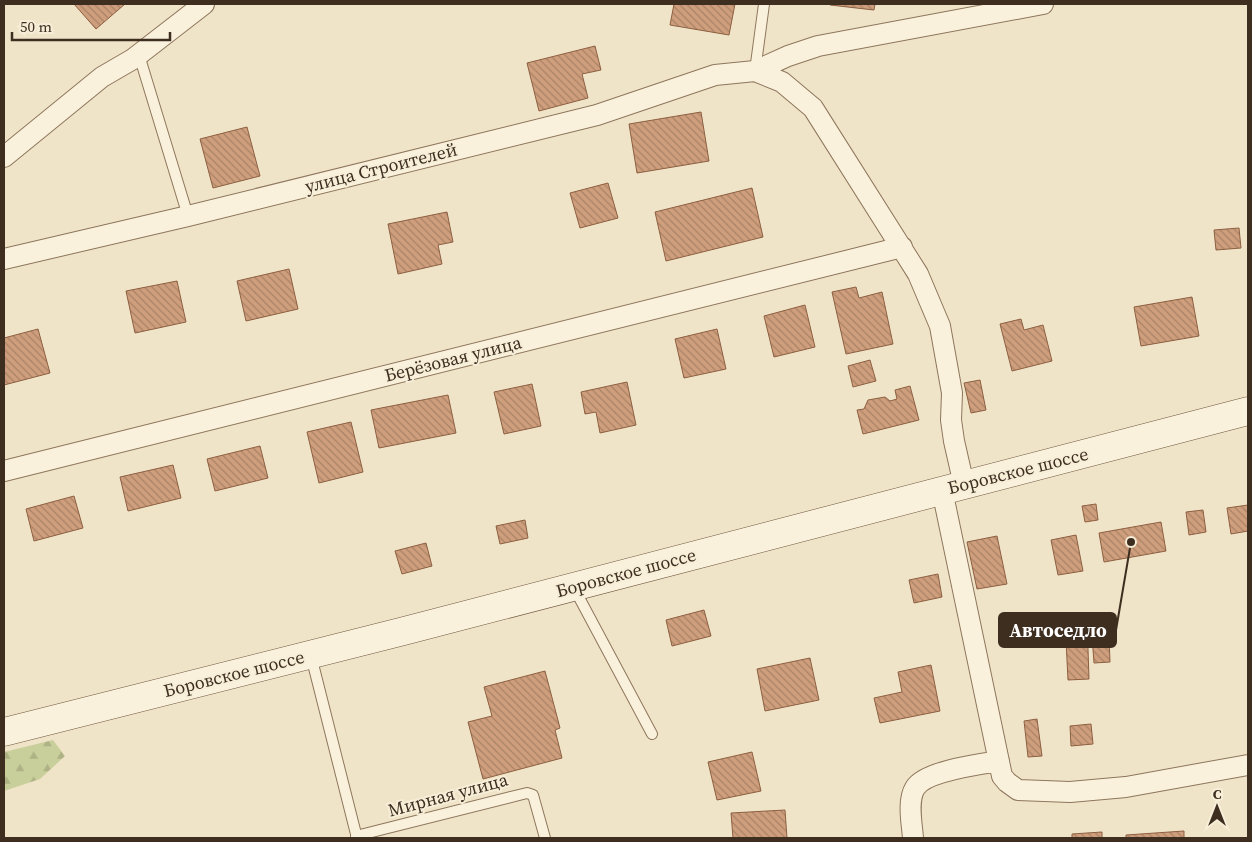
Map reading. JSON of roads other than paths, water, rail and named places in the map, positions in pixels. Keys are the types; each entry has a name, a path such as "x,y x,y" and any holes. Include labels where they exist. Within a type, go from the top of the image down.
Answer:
{"main road":[{"name":"Боровское шоссе","path":"4,732 311,655 1248,411"}],"street":[{"path":"4,157 102,76 139,55 204,4"},
{"name":"улица Строителей","path":"4,259 188,216 597,115 715,76 755,70 818,46 1044,4"},
{"path":"755,70 782,82 813,108 918,274 940,326 952,393 953,487 1001,769 1006,782 1018,790 1070,792 1126,787 1248,765"},
{"name":"Берёзовая улица","path":"4,471 902,247"},
{"path":"913,838 912,798 915,788 920,783 938,774 1001,769"}],"lane":[{"path":"755,70 764,4"},
{"path":"139,55 188,216"},
{"path":"573,587 652,734"},
{"name":"Мирная улица","path":"311,655 357,837 527,793 532,794 535,801 545,838"}],"place":[{"name":"Автоседло","path":"1131,542"}]}
